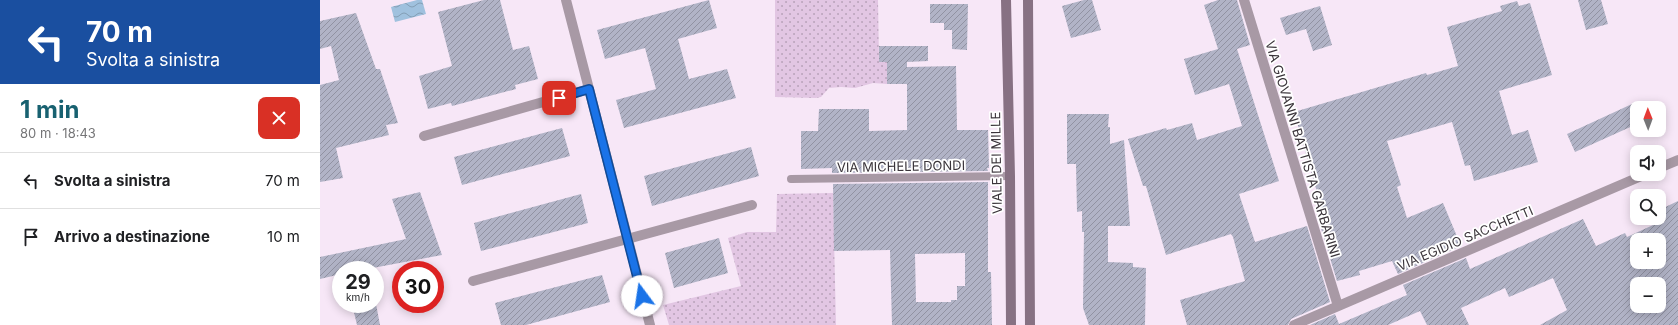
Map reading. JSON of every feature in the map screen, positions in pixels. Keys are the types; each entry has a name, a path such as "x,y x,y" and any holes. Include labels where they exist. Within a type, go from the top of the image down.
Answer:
{"main road":[{"name":"VIALE DEI MILLE","path":"1006,0 1010,176 1010,325"},
{"path":"1028,0 1030,325"}],"street":[{"path":"566,0 650,325"},
{"name":"VIA GIOVANNI BATTISTA GARBARINI","path":"1244,0 1338,306"},
{"path":"424,136 589,89"},
{"path":"1666,165 1678,160"},
{"name":"VIA EGIDIO SACCHETTI","path":"1294,325 1630,181"},
{"path":"473,281 752,205"}],"lane":[{"name":"VIA MICHELE DONDI","path":"791,179 1010,176"}],"shaded area":[{"path":"775,0 878,0 879,62 887,62 887,84 873,83 855,88 829,88 821,97 816,98 775,97"},
{"path":"833,193 836,325 669,325 663,305 741,286 728,238 747,232 776,232 777,194"}],"water":[{"path":"422,0 426,14 395,22 391,7"}],"building":[{"path":"484,0 500,0 513,50 529,46 538,79 515,85 516,89 452,106 451,103 428,109 419,76 452,66 438,12"},
{"path":"709,0 717,28 678,39 689,79 727,69 736,98 624,128 616,100 656,89 645,48 605,59 597,30"},
{"path":"1084,0 1092,0 1101,30 1071,38 1062,6"},
{"path":"1218,0 1237,0 1250,45 1237,49 1279,181 1239,194 1255,242 1307,226 1330,302 1291,319 1288,325 1187,325 1180,300 1245,281 1233,237 1231,234 1166,255 1146,186 1143,186 1128,139 1166,128 1167,130 1192,123 1197,140 1242,126 1229,84 1195,95 1184,59 1218,49 1204,5"},
{"path":"1578,0 1601,0 1608,24 1586,30"},
{"path":"1517,1 1519,6 1530,3 1552,75 1499,91 1512,135 1528,130 1538,162 1474,181 1470,165 1465,166 1452,122 1387,141 1401,185 1397,187 1407,218 1443,203 1461,246 1398,274 1392,261 1359,271 1360,275 1337,281 1319,222 1325,220 1294,112 1426,73 1427,75 1458,66 1447,27 1502,11 1500,6"},
{"path":"930,4 968,4 967,50 952,49 952,30 944,30 944,23 930,23"},
{"path":"1320,6 1332,45 1313,51 1306,29 1286,35 1280,18"},
{"path":"356,13 376,69 380,69 398,123 386,125 389,135 336,148 343,178 320,182 320,85 339,80 331,46 320,49 320,21"},
{"path":"879,46 928,46 928,61 907,62 907,67 956,66 957,130 988,130 988,171 832,173 832,168 801,169 801,131 818,131 819,109 869,109 869,131 907,130 907,84 887,84 887,62 879,62"},
{"path":"1630,105 1630,127 1575,152 1567,134"},
{"path":"1067,114 1109,114 1108,127 1110,127 1110,144 1124,140 1130,226 1108,226 1108,262 1133,263 1133,267 1146,268 1145,325 1089,325 1083,308 1084,232 1082,232 1082,211 1077,212 1076,164 1067,164"},
{"path":"562,128 570,156 462,185 454,157"},
{"path":"751,147 759,176 652,206 644,176"},
{"path":"988,182 988,272 991,272 992,325 892,325 890,250 834,251 833,184","holes":["965,253 965,286 957,286 957,300 951,300 951,302 916,302 915,254"]},
{"path":"420,192 442,255 410,261 392,261 392,264 384,266 384,261 332,261 332,276 320,279 320,257 406,239 392,199"},
{"path":"581,194 588,223 481,251 474,223"},
{"path":"1678,201 1678,325 1540,325 1567,310 1553,278 1509,297 1505,288 1461,308 1469,325 1427,325 1420,311 1388,325 1310,325 1335,314 1339,324 1407,295 1403,285 1466,258 1470,269 1583,219 1596,246 1625,233 1627,237 1630,236 1630,269 1666,269 1666,233 1636,233 1653,225 1666,225 1666,207"},
{"path":"719,238 728,273 674,288 665,253"},
{"path":"602,275 610,302 526,325 501,325 495,303"},
{"path":"354,313 378,313 380,325 357,325"}],"route":[{"path":"559,98 589,89 642,296"}]}
